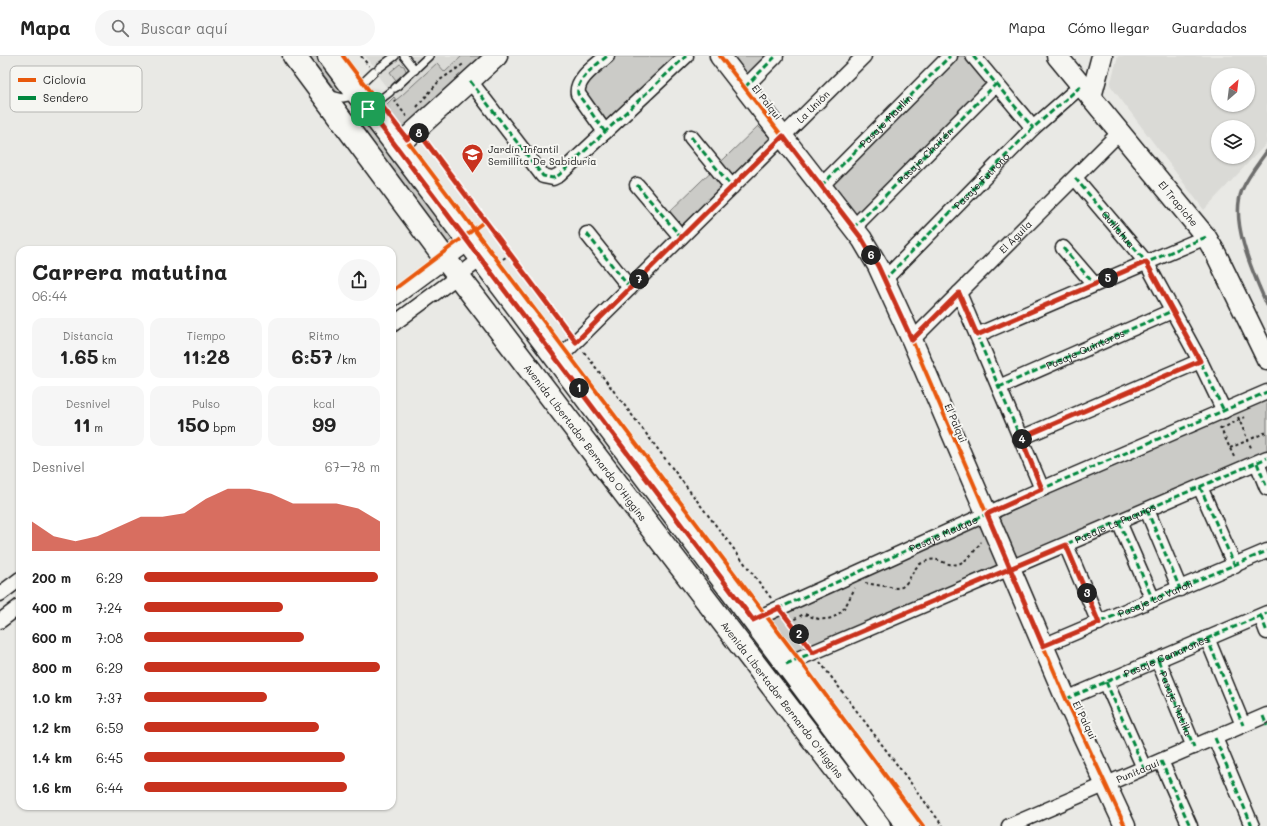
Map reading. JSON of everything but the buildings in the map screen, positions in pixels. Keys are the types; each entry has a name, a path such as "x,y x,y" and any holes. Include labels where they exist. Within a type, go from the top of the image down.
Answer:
{"main road":[{"name":"Avenida Libertador Bernardo O'Higgins","path":"294,56 452,268 879,826"},
{"path":"328,56 908,826"}],"street":[{"path":"397,147 414,118 468,72 496,56"},
{"path":"605,132 578,94 577,90 581,81 607,56"},
{"path":"468,72 544,176 548,178 559,175 686,56"},
{"name":"El Palqui","path":"720,56 853,228 866,246 884,280 912,340 1066,699 1125,826"},
{"path":"745,87 776,56"},
{"name":"La Unión","path":"557,360 864,56"},
{"name":"Pasaje Maullín","path":"821,186 950,56"},
{"path":"973,56 1033,128"},
{"name":"El Trapiche","path":"1057,56 1206,237 1216,254 1267,359"},
{"path":"1086,91 1102,56"},
{"name":"Pasaje Chaitén","path":"853,228 996,84"},
{"name":"Pasaje Futrono","path":"884,280 1033,128 1086,91"},
{"name":"El Águila","path":"912,340 1119,133"},
{"path":"691,137 732,187"},
{"name":"Quillahua","path":"1075,178 1146,262 1228,413"},
{"path":"637,185 681,237"},
{"path":"587,234 630,288"},
{"path":"977,335 1206,237"},
{"path":"396,321 452,268 471,246"},
{"path":"396,298 452,268 471,246"},
{"path":"1064,248 1094,284"},
{"path":"959,293 1042,489"},
{"name":"Pasaje Quinteros","path":"999,387 1172,311"},
{"path":"1021,438 1200,361"},
{"name":"Pasaje Mauque","path":"753,620 1042,489 1228,413 1267,392"},
{"path":"1262,460 1267,488"},
{"name":"Pasaje Ls Puquios","path":"786,664 1262,460"},
{"path":"1200,487 1235,566"},
{"path":"1147,510 1180,589"},
{"path":"1119,522 1153,600"},
{"path":"1066,545 1099,623"},
{"name":"Pasaje Lo Varoli","path":"1043,646 1235,566 1267,551"},
{"path":"0,593 16,582"},
{"path":"0,621 16,609"},
{"path":"1264,614 1267,632"},
{"name":"Pasaje Camarones","path":"1066,699 1264,614"},
{"path":"1207,638 1243,725"},
{"name":"Pasaje Matilla","path":"1158,660 1194,747"},
{"path":"1106,682 1144,768"},
{"name":"Punitaqui","path":"1009,826 1243,725 1266,719"},
{"path":"1215,738 1252,826"},
{"path":"1161,761 1190,826"}],"lane":[{"path":"318,87 330,95 343,98 348,97 354,90 395,56"},
{"path":"404,56 415,70"},
{"path":"350,131 356,119 391,91 429,56"}],"path":[{"path":"361,56 376,71"},
{"path":"414,118 423,98 440,80 468,72"},
{"path":"391,91 409,120 414,118"},
{"path":"414,118 486,221 576,342 813,652 942,826"},
{"path":"471,246 486,221"},
{"path":"1228,413 1246,416"},
{"path":"1228,413 1221,429 1240,470"},
{"path":"1221,429 1228,413"},
{"path":"1228,413 1262,460"},
{"path":"1230,448 1247,439 1267,432"},
{"path":"863,583 896,588 902,587 922,563 936,559 949,564 962,561 972,555 982,541 996,535"},
{"path":"789,622 804,614 821,619 840,613 846,607 858,583"}],"shaded area":[{"path":"309,56 321,56 347,94 340,96"},
{"path":"365,56 462,56 445,72 437,63 396,100 372,68 374,66"},
{"path":"462,56 485,56 404,132 399,132 384,111 385,106 394,97 396,100 401,96 437,63 445,72"},
{"path":"615,56 680,56 606,125 585,92 587,82"},
{"path":"730,56 769,56 747,77"},
{"path":"955,56 966,56 990,82 855,220 829,187"},
{"path":"1118,56 1267,56 1267,143 1255,156 1255,120 1211,120 1211,164 1247,164 1204,210 1110,85"},
{"path":"400,64 404,66 407,73 398,83 390,72"},
{"path":"364,118 456,236 445,245 361,125 360,121"},
{"path":"758,126 771,139 682,226 668,213"},
{"path":"1267,399 1267,455 793,659 763,612"}],"waterway":[{"path":"1267,151 1244,185 1239,203 1241,233 1245,248 1267,305"}],"marked path":[{"path":"605,132 578,94 578,88 583,78 607,56"},
{"path":"470,81 543,176 553,178 559,175 686,56"},
{"path":"745,87 776,56"},
{"path":"821,186 950,56"},
{"path":"973,56 1033,128"},
{"path":"853,228 996,84"},
{"path":"884,280 1033,128 1081,86"},
{"path":"691,137 732,187"},
{"path":"1075,178 1146,262 1200,361 1224,411"},
{"path":"637,185 681,237"},
{"path":"587,234 630,288"},
{"path":"977,335 1206,237"},
{"path":"1063,248 1094,284"},
{"path":"959,293 1042,489"},
{"path":"999,387 1172,311"},
{"path":"1021,438 1200,361"},
{"path":"753,620 1042,489 1267,392"},
{"path":"786,664 1267,458"},
{"path":"1257,463 1267,488"},
{"path":"1200,487 1235,566"},
{"path":"1147,510 1180,589"},
{"path":"1119,522 1153,600"},
{"path":"1066,545 1099,623"},
{"path":"1043,646 1267,551"},
{"path":"1066,699 1267,613"},
{"path":"1261,616 1267,632"},
{"path":"1207,638 1243,725"},
{"path":"1158,660 1194,747"},
{"path":"1106,682 1144,768"},
{"path":"1263,716 1267,726"},
{"path":"1215,738 1252,826"},
{"path":"1161,761 1190,826"}],"cycle path":[{"path":"343,56 798,658 923,826"},
{"path":"720,56 862,239 878,266 912,340 1066,699 1125,826"},
{"path":"396,288 485,221"}],"place":[{"name":"Jardín Infantil Semillita De Sabiduría","path":"473,174"}],"route":[{"path":"368,109 378,101 407,139 417,130 576,342 783,136 862,239 878,266 912,340 959,293 977,335 1146,262 1200,361 1021,438 1042,489 987,514 1010,569 1043,646 1099,623 1066,545 1010,569 813,652 779,608 753,620 368,109"}]}
